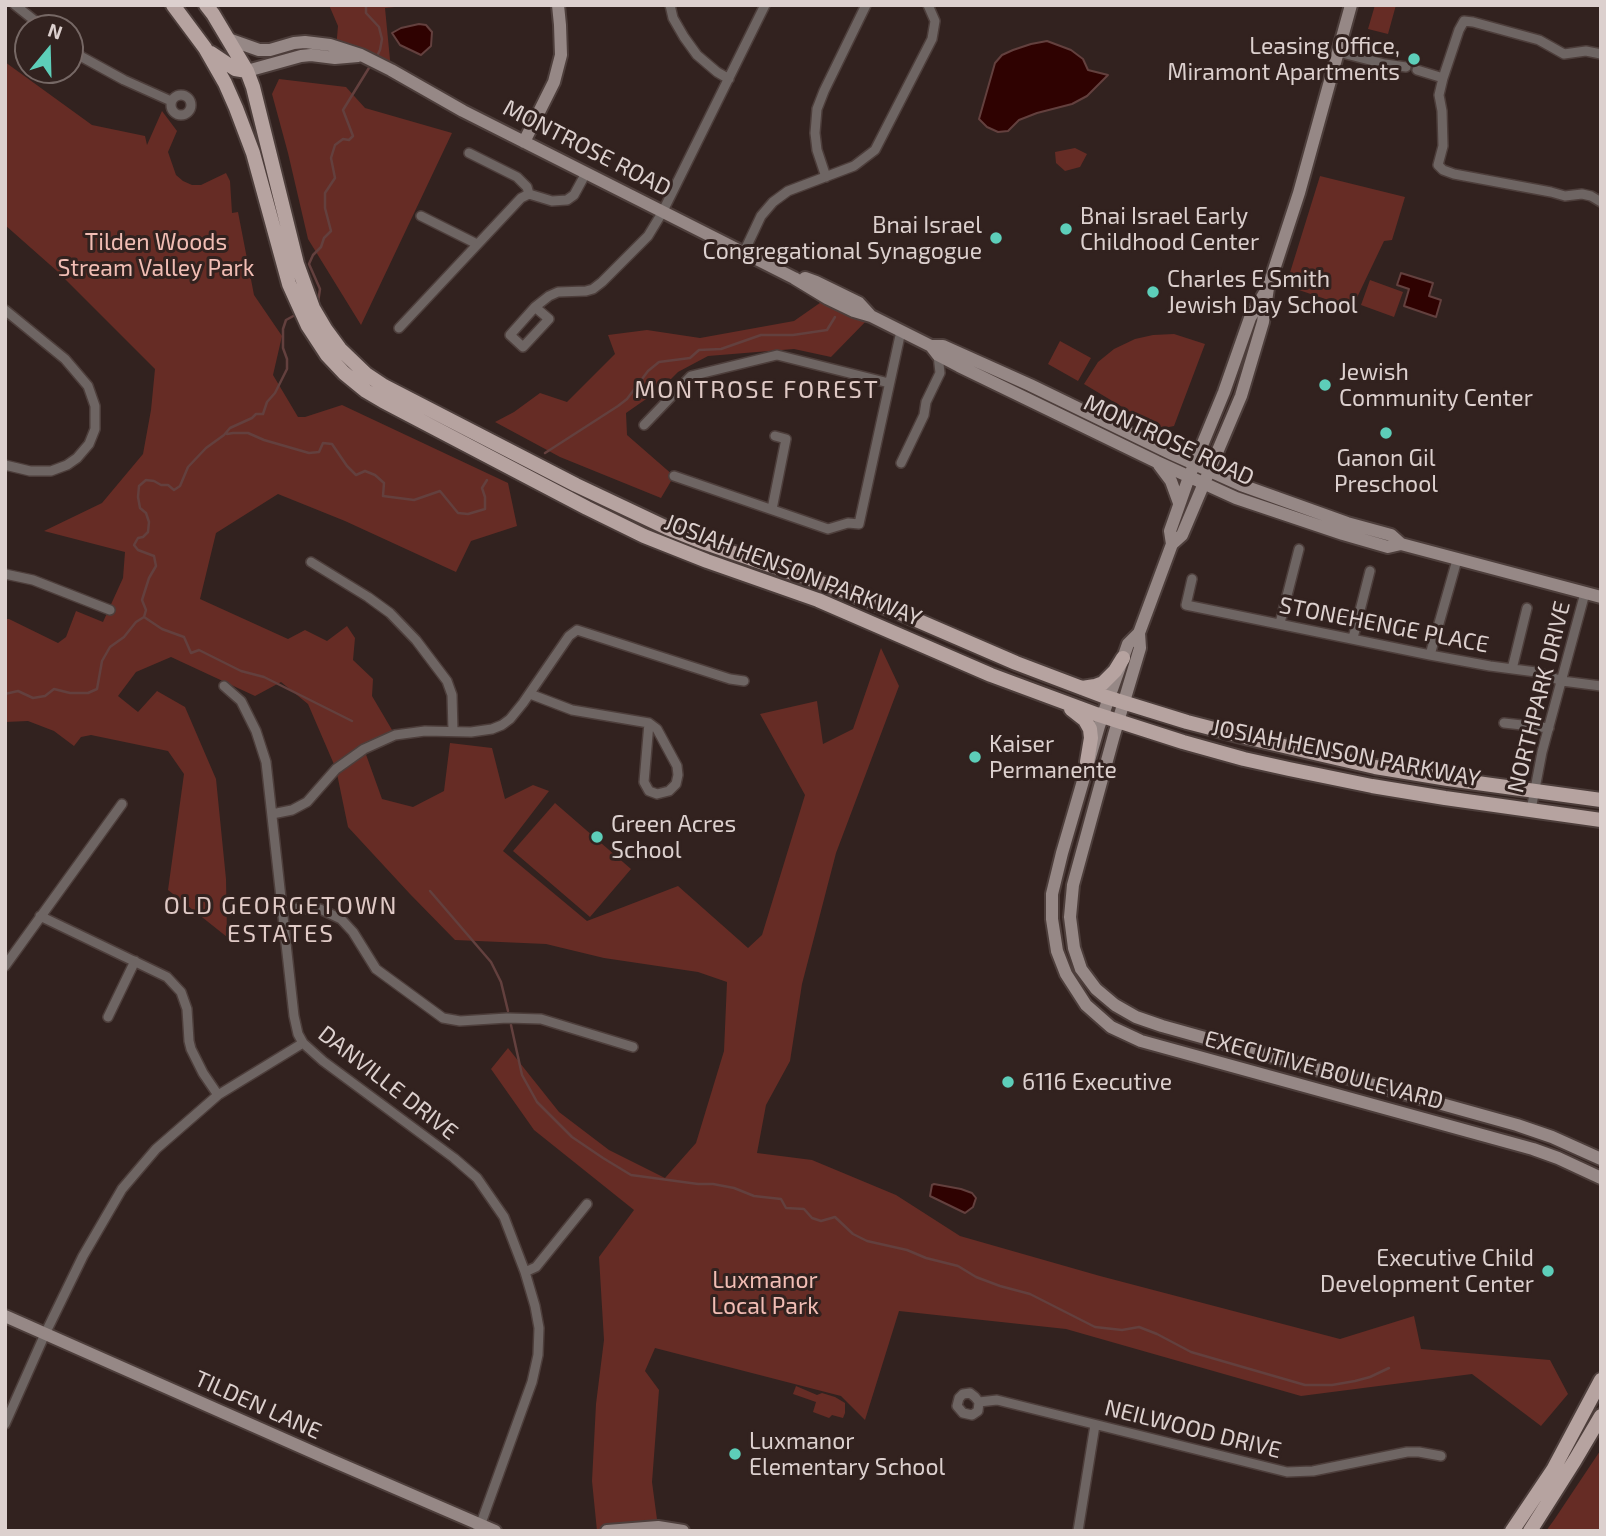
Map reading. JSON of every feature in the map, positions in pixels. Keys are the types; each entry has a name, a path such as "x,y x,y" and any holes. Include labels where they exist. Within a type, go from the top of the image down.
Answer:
{"main road":[{"path":"173,5 205,48 227,65 247,71"},
{"path":"206,5 228,39"},
{"name":"JOSIAH HENSON PARKWAY","path":"228,39 247,71 263,121 296,283"},
{"name":"JOSIAH HENSON PARKWAY","path":"205,48 231,95 296,283 327,355 366,391 587,509 665,545 818,600 1058,701 1195,746 1289,769 1384,788 1601,820"},
{"name":"JOSIAH HENSON PARKWAY","path":"314,324 375,380 600,496 676,531 836,588 1082,688 1187,722 1376,767 1601,800"},
{"path":"916,642 928,637 995,654"},
{"path":"1082,688 1103,683 1123,658"},
{"path":"1058,701 1089,725 1091,737 1087,762"},
{"path":"1512,1531 1560,1458 1601,1380"},
{"path":"1530,1531 1601,1416"}],"street":[{"path":"524,142 554,82 561,55 558,5"},
{"path":"670,5 673,18 697,55 729,79"},
{"path":"536,307 549,319 523,347 510,335 536,307 558,292 593,289 648,236 765,5"},
{"path":"826,177 817,150 817,109 866,5"},
{"path":"744,252 761,216 773,202 788,191 862,162 875,150 932,39 935,21 928,5"},
{"path":"1116,700 1140,648 1139,633 1172,544 1182,535 1241,396 1262,322 1268,288 1299,193 1351,5"},
{"path":"1601,54 1586,51 1564,54 1539,40 1464,21 1439,95 1443,146 1438,165 1454,174 1565,196 1582,194 1601,202"},
{"name":"MONTROSE ROAD","path":"228,39 259,50 305,42 330,45 361,55 463,111 744,252 827,298 901,331 959,366 1203,484 1249,503 1343,534 1388,547 1401,544"},
{"path":"1338,52 1406,67"},
{"name":"MONTROSE ROAD","path":"247,71 301,56 335,58 361,55"},
{"path":"84,58 124,80 171,100"},
{"path":"1417,70 1443,78"},
{"path":"469,153 517,177 527,187 529,194"},
{"path":"400,328 521,198 529,194 552,201 567,200 574,195 586,173"},
{"path":"421,216 477,244"},
{"path":"1172,544 1170,531 1179,503 1224,392 1250,318 1268,288"},
{"path":"5,310 48,343 88,386 95,406 95,429 89,444 67,465 51,471 30,471 5,465"},
{"path":"674,476 828,529 848,523 859,524 901,331"},
{"name":"MONTROSE ROAD","path":"934,351 943,346 1209,471 1292,504 1391,535 1401,544 1601,597"},
{"path":"901,463 940,373 934,351"},
{"path":"644,425 691,376 777,355 890,383"},
{"path":"940,373 959,366"},
{"path":"772,509 786,439 775,436"},
{"path":"1157,462 1171,481 1179,503"},
{"path":"1280,623 1299,549"},
{"path":"1430,655 1457,560"},
{"path":"311,562 390,613 424,649 447,681 452,695 453,731"},
{"path":"1353,638 1370,571"},
{"path":"5,574 33,580 110,610"},
{"name":"STONEHENGE PLACE","path":"1192,579 1186,605 1430,655 1536,673 1562,681 1601,686"},
{"name":"NORTHPARK DRIVE","path":"1531,810 1542,752 1585,593"},
{"path":"1512,669 1527,608"},
{"path":"272,814 292,810 307,802 336,769 364,749 395,736 425,731 471,732 502,725 530,694 569,636 577,630 730,679 744,681"},
{"path":"1061,858 1080,859 1118,721 1116,700 1123,658 1128,644 1139,633"},
{"name":"DANVILLE DRIVE","path":"225,686 241,701 256,731 266,762 298,1034 303,1043 323,1061 477,1178 504,1217 536,1306 539,1328 538,1355 532,1382 479,1528"},
{"path":"530,694 572,710 649,723 657,729 677,766 678,775 676,784 669,791 657,794 649,790 644,782 649,723"},
{"name":"EXECUTIVE BOULEVARD","path":"1116,700 1102,716 1052,894 1052,919 1062,967 1080,998 1093,1013 1111,1027 1140,1041 1521,1146 1558,1158 1601,1178"},
{"path":"1504,723 1549,728"},
{"path":"5,966 122,804"},
{"name":"EXECUTIVE BOULEVARD","path":"1080,859 1070,909 1071,933 1077,959 1096,989 1122,1011 1194,1035 1526,1128 1601,1160"},
{"path":"282,908 320,909 341,919 353,932 376,970 443,1018 460,1021 541,1019 633,1047"},
{"path":"40,916 167,977 181,992 187,1009 191,1049 218,1095"},
{"path":"108,1017 135,961"},
{"path":"1189,1055 1194,1035"},
{"path":"5,1424 83,1256 122,1189 156,1149 218,1095 303,1043"},
{"path":"1254,1073 1261,1054"},
{"path":"1372,1085 1375,1106"},
{"path":"1451,1127 1457,1108"},
{"path":"1521,1146 1526,1128"},
{"path":"525,1272 536,1267 587,1204"},
{"name":"TILDEN LANE","path":"5,1316 479,1528 495,1531"},
{"name":"NEILWOOD DRIVE","path":"979,1402 997,1400 1287,1472 1313,1471 1407,1452 1441,1456"},
{"path":"1078,1531 1095,1425"},
{"path":"607,1531 658,1527 683,1531"}],"green space":[{"path":"329,5 415,5 385,8 391,70 336,49 338,26"},
{"path":"1375,5 1396,5 1388,34 1368,29"},
{"path":"5,62 14,69 14,84 35,84 92,125 145,136 147,145 162,111 177,131 168,152 176,175 192,185 201,185 226,173 230,181 232,213 238,212 254,295 282,336 273,375 298,417 342,405 508,483 517,526 471,541 456,572 345,521 278,494 216,533 200,599 288,639 305,630 327,641 347,626 355,638 353,660 373,679 372,696 395,735 364,749 382,799 413,807 444,791 450,743 492,748 505,799 533,785 549,791 503,851 587,921 678,886 748,948 762,935 805,795 760,714 817,701 823,744 853,729 881,648 899,686 836,853 802,984 790,1061 766,1105 757,1153 812,1160 896,1195 960,1236 1340,1339 1414,1316 1421,1349 1550,1360 1568,1394 1541,1426 1472,1374 1301,1396 1066,1329 899,1311 865,1420 841,1396 655,1348 645,1371 659,1390 652,1482 658,1527 597,1531 592,1481 596,1404 604,1340 599,1257 634,1210 534,1130 491,1069 508,1048 559,1112 609,1150 665,1178 696,1143 724,1051 727,982 698,972 604,958 546,944 455,940 348,827 336,769 308,704 281,682 255,696 171,657 136,672 118,696 138,712 157,691 185,707 216,779 226,879 227,937 168,890 184,774 168,751 91,735 81,737 74,746 54,731 28,721 5,722 5,619 58,643 66,637 76,611 103,622 123,578 125,552 44,531 102,503 143,454 155,369 57,271 5,225"},
{"path":"279,79 346,87 365,108 452,133 361,325 308,239 272,94"},
{"path":"1075,148 1087,154 1080,167 1065,171 1056,163 1055,152"},
{"path":"1320,176 1405,197 1392,240 1384,241 1352,308 1293,288 1288,279"},
{"path":"1370,280 1403,292 1394,317 1361,305"},
{"path":"827,298 871,316 831,357 794,349 708,356 678,372 662,388 626,413 627,435 674,476 661,498 560,457 495,422 540,393 567,402 615,354 608,335 647,330 700,338 794,321"},
{"path":"1174,334 1205,344 1174,426 1159,429 1084,384 1098,362 1114,349 1135,339"},
{"path":"1060,341 1091,358 1078,381 1048,364"},
{"path":"555,803 631,869 590,917 513,851"},
{"path":"796,1386 817,1395 822,1393 835,1397 845,1403 843,1418 832,1415 829,1418 813,1412 816,1402 793,1394"},
{"path":"1600,1451 1601,1531 1546,1531 1554,1520"}],"shaded area":[{"path":"419,24 426,25 432,32 431,46 421,55 400,45 392,33"},
{"path":"1047,41 1071,50 1083,59 1088,70 1108,75 1087,96 1072,104 1019,120 1008,131 998,132 987,127 979,119 995,63 1002,55 1013,50"},
{"path":"1401,273 1433,283 1429,296 1441,300 1436,317 1404,306 1409,289 1397,285"},
{"path":"934,1184 972,1193 976,1198 973,1207 965,1213 930,1196"}],"waterway":[{"path":"366,5 366,13 379,27 382,39 376,58"},
{"path":"318,302 320,289 309,264 331,231 325,208 325,193 335,178 331,158 335,145 353,136 343,110 372,63"},
{"path":"5,694 18,691 33,698 45,696 54,689 70,693 88,693 97,689 102,661 110,647 144,617 146,610 142,600 156,566 154,556 138,550 134,545 138,538 148,532 149,522 146,513 140,508 139,486 146,480 168,485 174,490 180,486 188,467 206,448 230,428 256,414 263,414 267,402 275,393 287,369 283,348 286,320 297,314"},
{"path":"545,453 627,399 648,371 659,362 690,358 699,350 721,349 761,335 793,335 827,330 835,317"},
{"path":"227,434 248,433 309,453 319,452 323,443 332,444 356,475 365,471 384,483 383,496 414,500 440,491 458,513 468,514 485,509 482,488 487,480"},
{"path":"144,617 162,629 184,637 191,653 199,650 241,671 264,677 352,721"},
{"path":"430,891 491,962 501,982 508,1011"},
{"path":"511,1025 522,1075 537,1102 572,1137 631,1175 713,1184 754,1196 781,1199 786,1208 804,1209 812,1218 821,1221 835,1217 853,1234 867,1241 958,1266 976,1277 1030,1294 1095,1327 1122,1330 1139,1327 1191,1352 1305,1385 1332,1385 1355,1381 1389,1368"}],"place":[{"name":"Leasing Office, Miramont Apartments","path":"1414,59"},
{"name":"Bnai Israel Early Childhood Center","path":"1066,229"},
{"name":"Bnai Israel Congregational Synagogue","path":"996,238"},
{"name":"Charles E Smith Jewish Day School","path":"1153,292"},
{"name":"Jewish Community Center","path":"1325,385"},
{"name":"Ganon Gil Preschool","path":"1386,433"},
{"name":"Kaiser Permanente","path":"975,757"},
{"name":"Green Acres School","path":"597,837"},
{"name":"6116 Executive","path":"1008,1082"},
{"name":"Executive Child Development Center","path":"1548,1271"},
{"name":"Luxmanor Elementary School","path":"735,1454"}],"district":[{"name":"MONTROSE FOREST","path":"757,390"},
{"name":"OLD GEORGETOWN ESTATES","path":"281,920"}],"park label":[{"name":"Tilden Woods Stream Valley Park","path":"156,255"},
{"name":"Luxmanor Local Park","path":"765,1293"}]}
